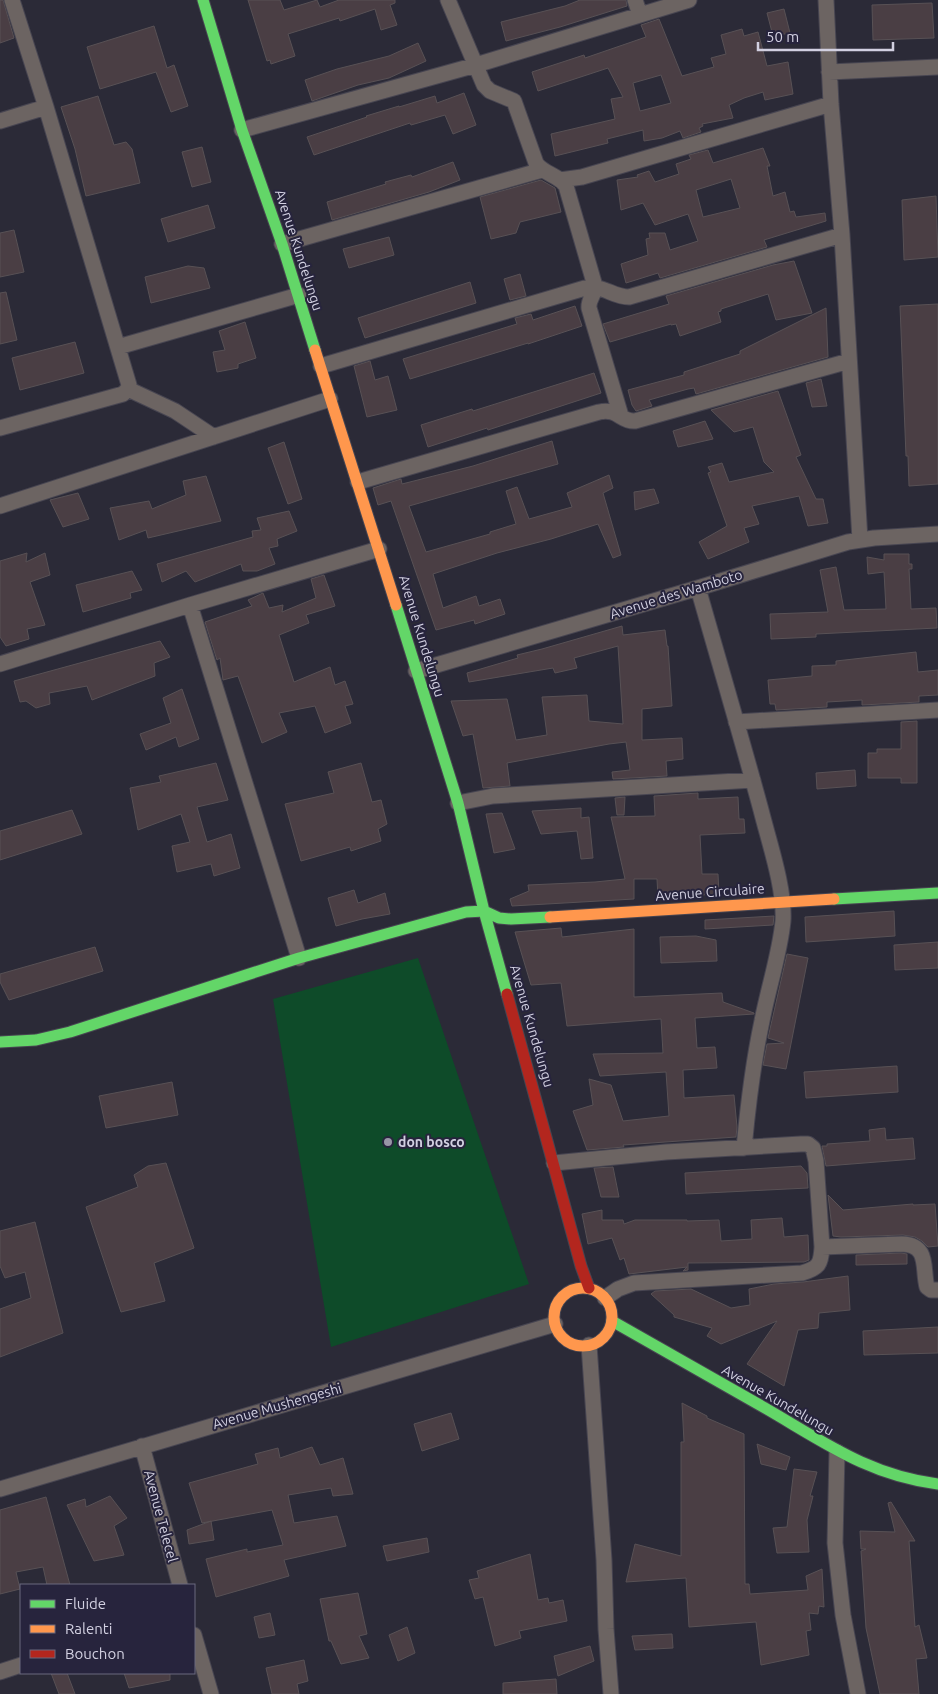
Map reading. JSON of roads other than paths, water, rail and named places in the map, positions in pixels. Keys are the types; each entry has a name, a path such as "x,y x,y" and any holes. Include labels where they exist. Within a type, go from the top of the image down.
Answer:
{"street":[{"path":"0,428 123,394 128,390 129,381 12,0"},
{"name":"Avenue Kundelungu","path":"203,0 242,130 299,295 458,803 484,911 581,1266 589,1288"},
{"path":"448,0 486,88 514,101 536,162 542,170 560,180 566,186 595,286 588,303 589,308 621,416"},
{"path":"635,0 640,15"},
{"path":"242,130 476,65 690,0"},
{"path":"826,0 830,104 842,235 860,540"},
{"path":"829,72 938,68"},
{"path":"560,180 582,177 830,104"},
{"path":"0,121 46,107"},
{"path":"282,244 542,170"},
{"path":"321,366 586,288 595,286 619,296 628,297 842,235"},
{"path":"118,347 299,295"},
{"path":"358,482 599,412 610,410 630,421 639,421 849,361"},
{"path":"128,390 176,411 214,438"},
{"path":"0,506 330,399"},
{"name":"Avenue des Wamboto","path":"416,670 698,588 832,546 860,540 938,534"},
{"path":"0,664 379,549"},
{"path":"698,588 772,851 782,903 783,922 762,1021 749,1098 744,1148"},
{"path":"190,605 298,958"},
{"path":"736,722 938,710"},
{"path":"458,803 493,796 753,780"},
{"name":"Avenue Circulaire","path":"484,911 499,918 511,919 938,893"},
{"path":"0,1042 36,1040 70,1032 298,958 456,914 484,911"},
{"path":"554,1164 666,1152 801,1144 808,1144 813,1148 816,1161 822,1247 821,1260 815,1269 802,1273 634,1283 618,1289 605,1298"},
{"path":"822,1247 911,1245 923,1256 927,1287 931,1290 938,1290"},
{"path":"577,1288 589,1288 605,1298 610,1305 612,1321 604,1336 589,1345 578,1345 568,1341 560,1334 555,1324 554,1312 558,1301 566,1293 577,1288"},
{"name":"Avenue Kundelungu","path":"612,1321 837,1452 883,1472 938,1484"},
{"name":"Avenue Mushengeshi","path":"0,1490 555,1324"},
{"path":"589,1345 604,1560 610,1694"},
{"name":"Avenue Telecel","path":"142,1446 180,1584"},
{"path":"837,1452 836,1551 843,1615 858,1694"},
{"path":"195,1638 211,1694"},
{"path":"0,1672 20,1665"}],"place":[{"name":"don bosco","path":"388,1142"}]}
